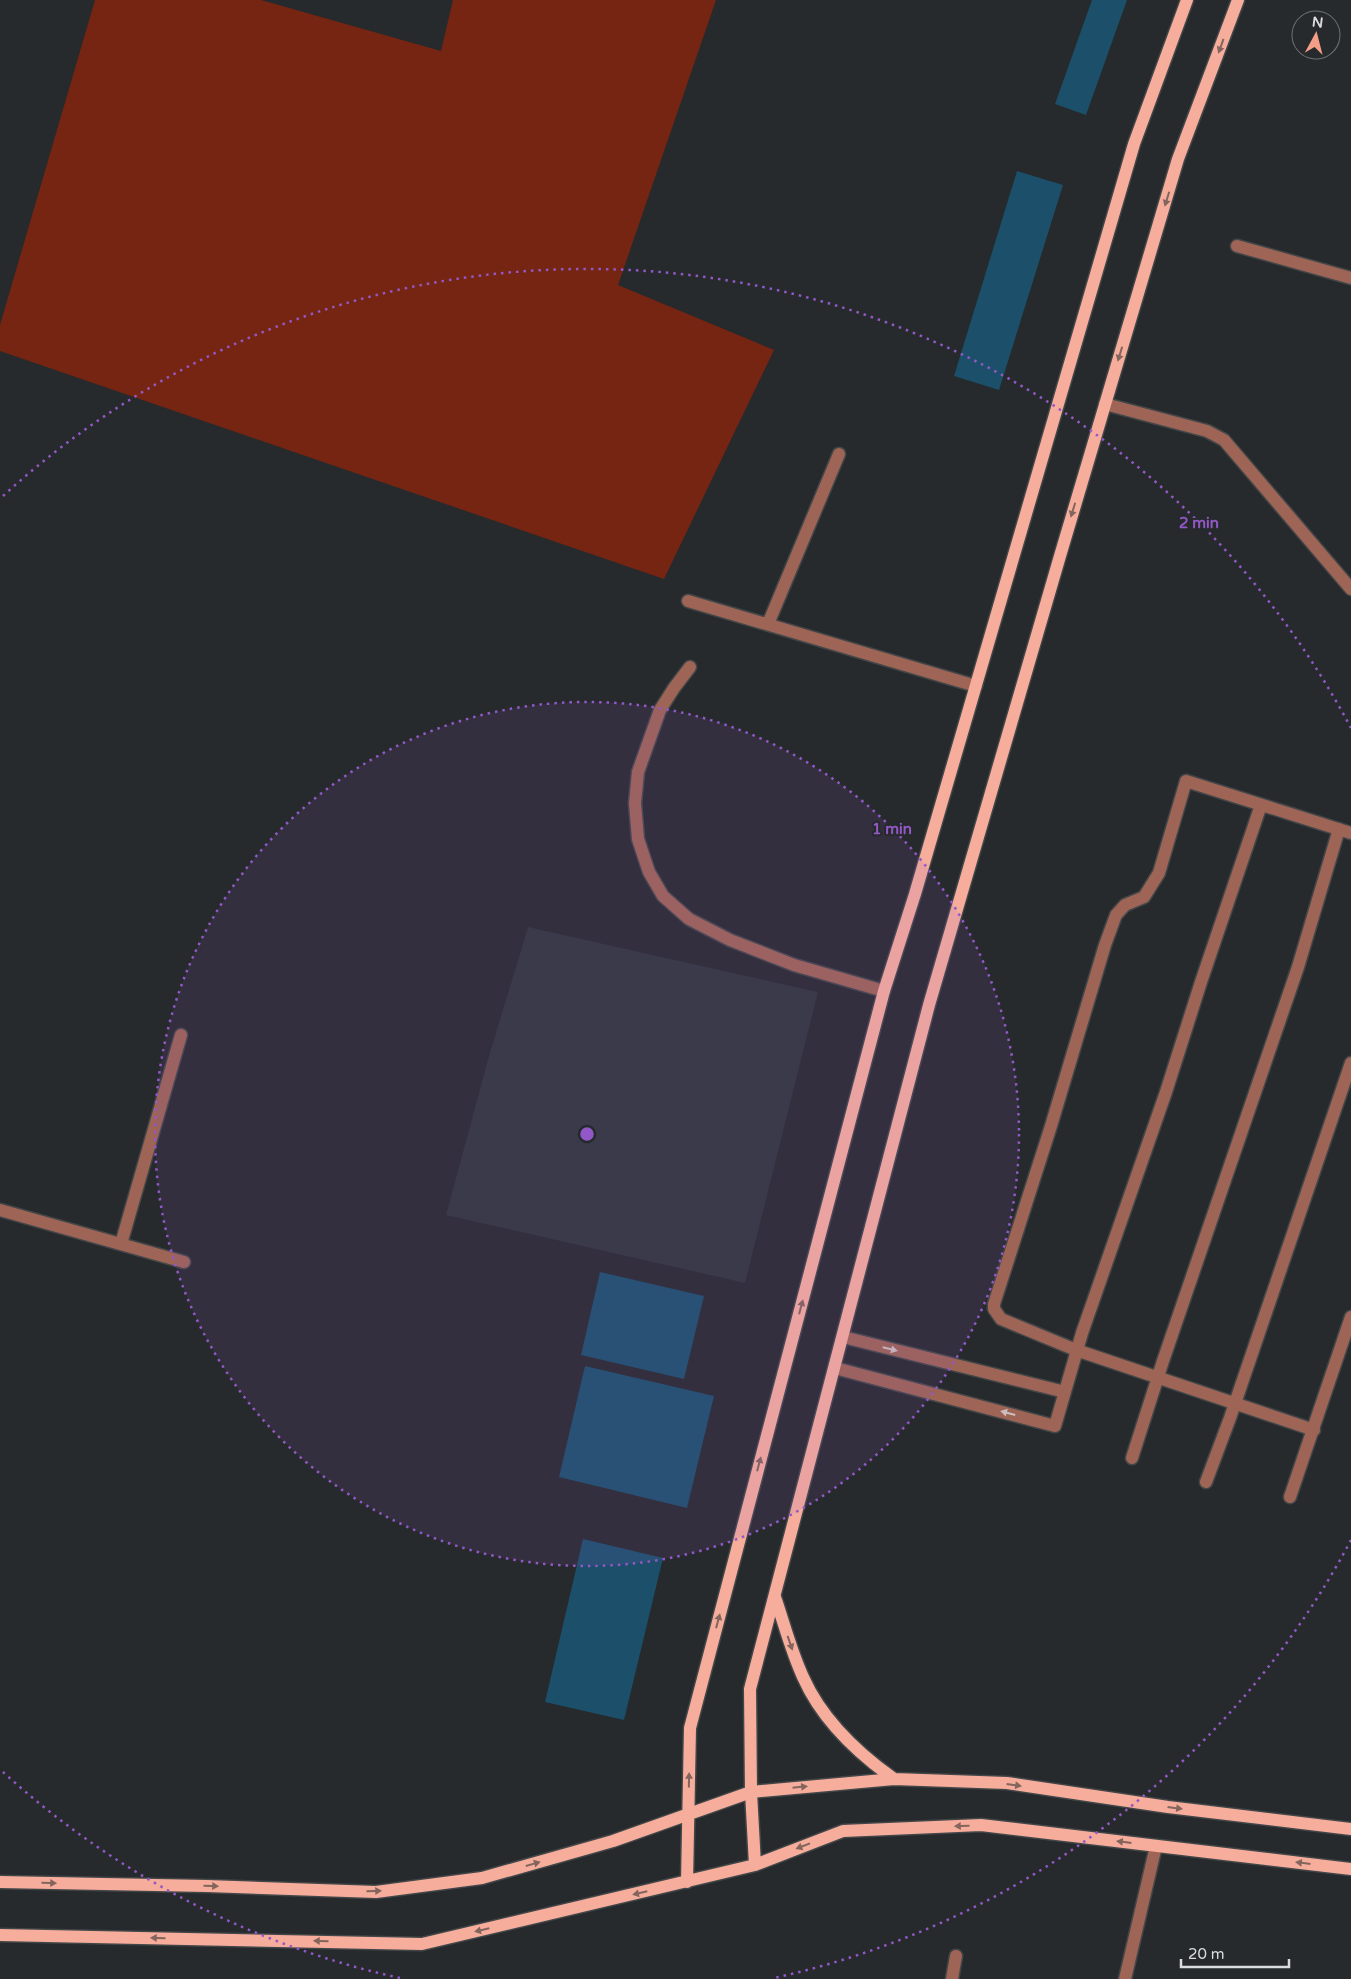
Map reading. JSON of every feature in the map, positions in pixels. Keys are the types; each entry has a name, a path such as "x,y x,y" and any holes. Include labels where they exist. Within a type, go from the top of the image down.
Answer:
{"main road":[{"path":"687,1882 690,1728 884,991 915,894 1134,144 1187,0"},
{"path":"755,1865 751,1792 750,1689 929,1005 1178,159 1238,0"},
{"path":"775,1597 803,1678 820,1708 841,1735 866,1759 894,1779"},
{"path":"0,1882 207,1886 376,1892 482,1878 689,1816 751,1792 894,1779 1007,1784 1168,1807 1351,1829"},
{"path":"0,1935 422,1944 755,1865 843,1831 981,1825 1351,1869"}],"street":[{"path":"1238,246 1351,278"},
{"path":"1105,404 1207,431 1224,440 1351,589"},
{"path":"768,624 840,454"},
{"path":"688,601 976,686"},
{"path":"690,667 660,710 638,772 635,803 638,839 649,872 662,896 689,919 730,940 794,965 884,991"},
{"path":"1132,1458 1157,1377 1345,831 1186,781 1159,874 1144,898 1125,905 1116,915 1105,944 994,1309 1001,1319 1076,1350 1157,1377 1235,1404 1314,1430"},
{"path":"835,1368 1055,1426 1076,1350 1122,1213 1166,1092 1261,805"},
{"path":"121,1244 181,1035"},
{"path":"1206,1482 1235,1404 1351,1063"},
{"path":"0,1210 184,1262"},
{"path":"1290,1497 1351,1317"},
{"path":"842,1338 1065,1392"},
{"path":"1125,1979 1156,1846"},
{"path":"952,1979 956,1956"}],"shaded area":[{"path":"95,0 261,0 441,51 453,0 716,0 618,285 774,350 664,579 0,351 0,325"},
{"path":"528,927 818,992 745,1283 446,1215 489,1056"}],"building":[{"path":"1092,0 1127,0 1086,115 1055,104"},
{"path":"1017,171 1063,185 999,390 954,376"},
{"path":"600,1272 704,1296 684,1379 581,1355"},
{"path":"585,1366 714,1396 687,1508 559,1477"},
{"path":"583,1539 663,1558 624,1720 545,1702"}]}
